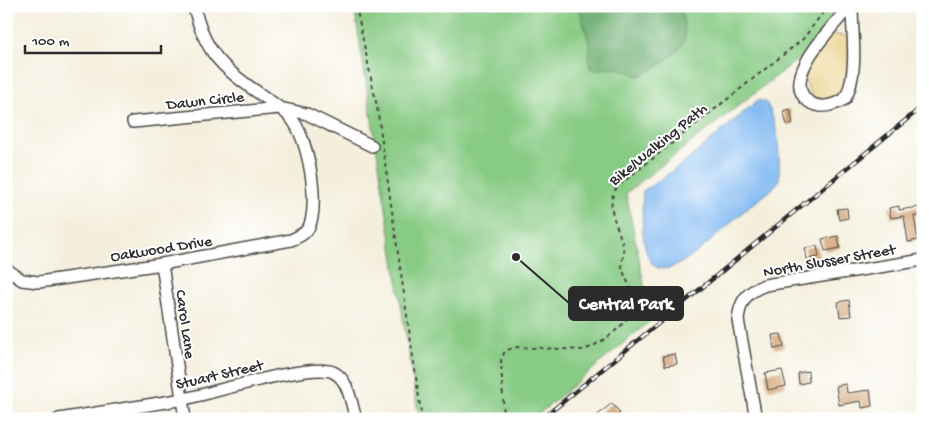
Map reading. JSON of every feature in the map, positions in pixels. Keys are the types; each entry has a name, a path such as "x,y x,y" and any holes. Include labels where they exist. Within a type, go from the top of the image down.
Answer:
{"street":[{"path":"194,6 201,34 214,56 230,74 280,108 307,114 372,146"},
{"path":"851,6 852,77 850,90 845,99 837,104 819,107 804,97 800,89 803,65 851,6"},
{"name":"Dawn Circle","path":"134,122 280,108"},
{"name":"Oakwood Drive","path":"6,269 22,280 39,282 162,264 291,240 302,235 308,228 313,209 305,147 300,130 291,117 280,108"},
{"name":"North Slusser Street","path":"756,419 738,320 739,308 744,297 751,291 765,285 923,260"},
{"name":"Carol Lane","path":"162,264 185,419"},
{"name":"Stuart Street","path":"59,419 182,399 248,383 319,370 333,372 346,385 356,419"}],"path":[{"path":"356,6 377,107 422,419"},
{"name":"Bike/Walking Path","path":"504,419 501,360 505,351 515,347 584,350 600,342 630,315 633,297 622,267 623,247 611,202 615,190 753,80 770,63 803,39 828,6"}],"green space":[{"path":"354,6 841,6 806,53 626,193 651,320 533,419 419,419"},
{"path":"580,6 680,6 685,28 684,41 677,51 664,62 639,76 609,67 599,71 590,68 589,42"}],"sand":[{"path":"831,34 847,36 848,58 847,72 841,94 827,100 812,97 804,78 810,62"}],"water":[{"path":"758,100 766,102 774,121 779,150 779,181 771,190 688,259 666,269 658,268 652,263 645,245 642,221 643,191 683,164"}],"building":[{"path":"790,109 793,124 787,125 783,111"},
{"path":"899,206 899,210 918,207 920,216 914,216 918,240 908,242 904,216 891,218 889,208"},
{"path":"847,208 848,218 839,220 837,209"},
{"path":"838,236 840,248 825,251 822,239"},
{"path":"817,246 819,257 807,259 805,248"},
{"path":"849,300 851,316 840,317 838,302"},
{"path":"781,334 784,347 774,349 772,335"},
{"path":"675,354 677,364 665,366 663,356"},
{"path":"782,370 786,386 768,390 765,373"},
{"path":"808,371 809,382 799,384 798,373"},
{"path":"846,384 847,393 870,390 872,406 862,408 861,401 839,405 836,386"},
{"path":"612,403 620,413 613,419 593,419"}],"railway":[{"path":"542,419 923,106"}],"place":[{"name":"Central Park","path":"516,257"}]}
